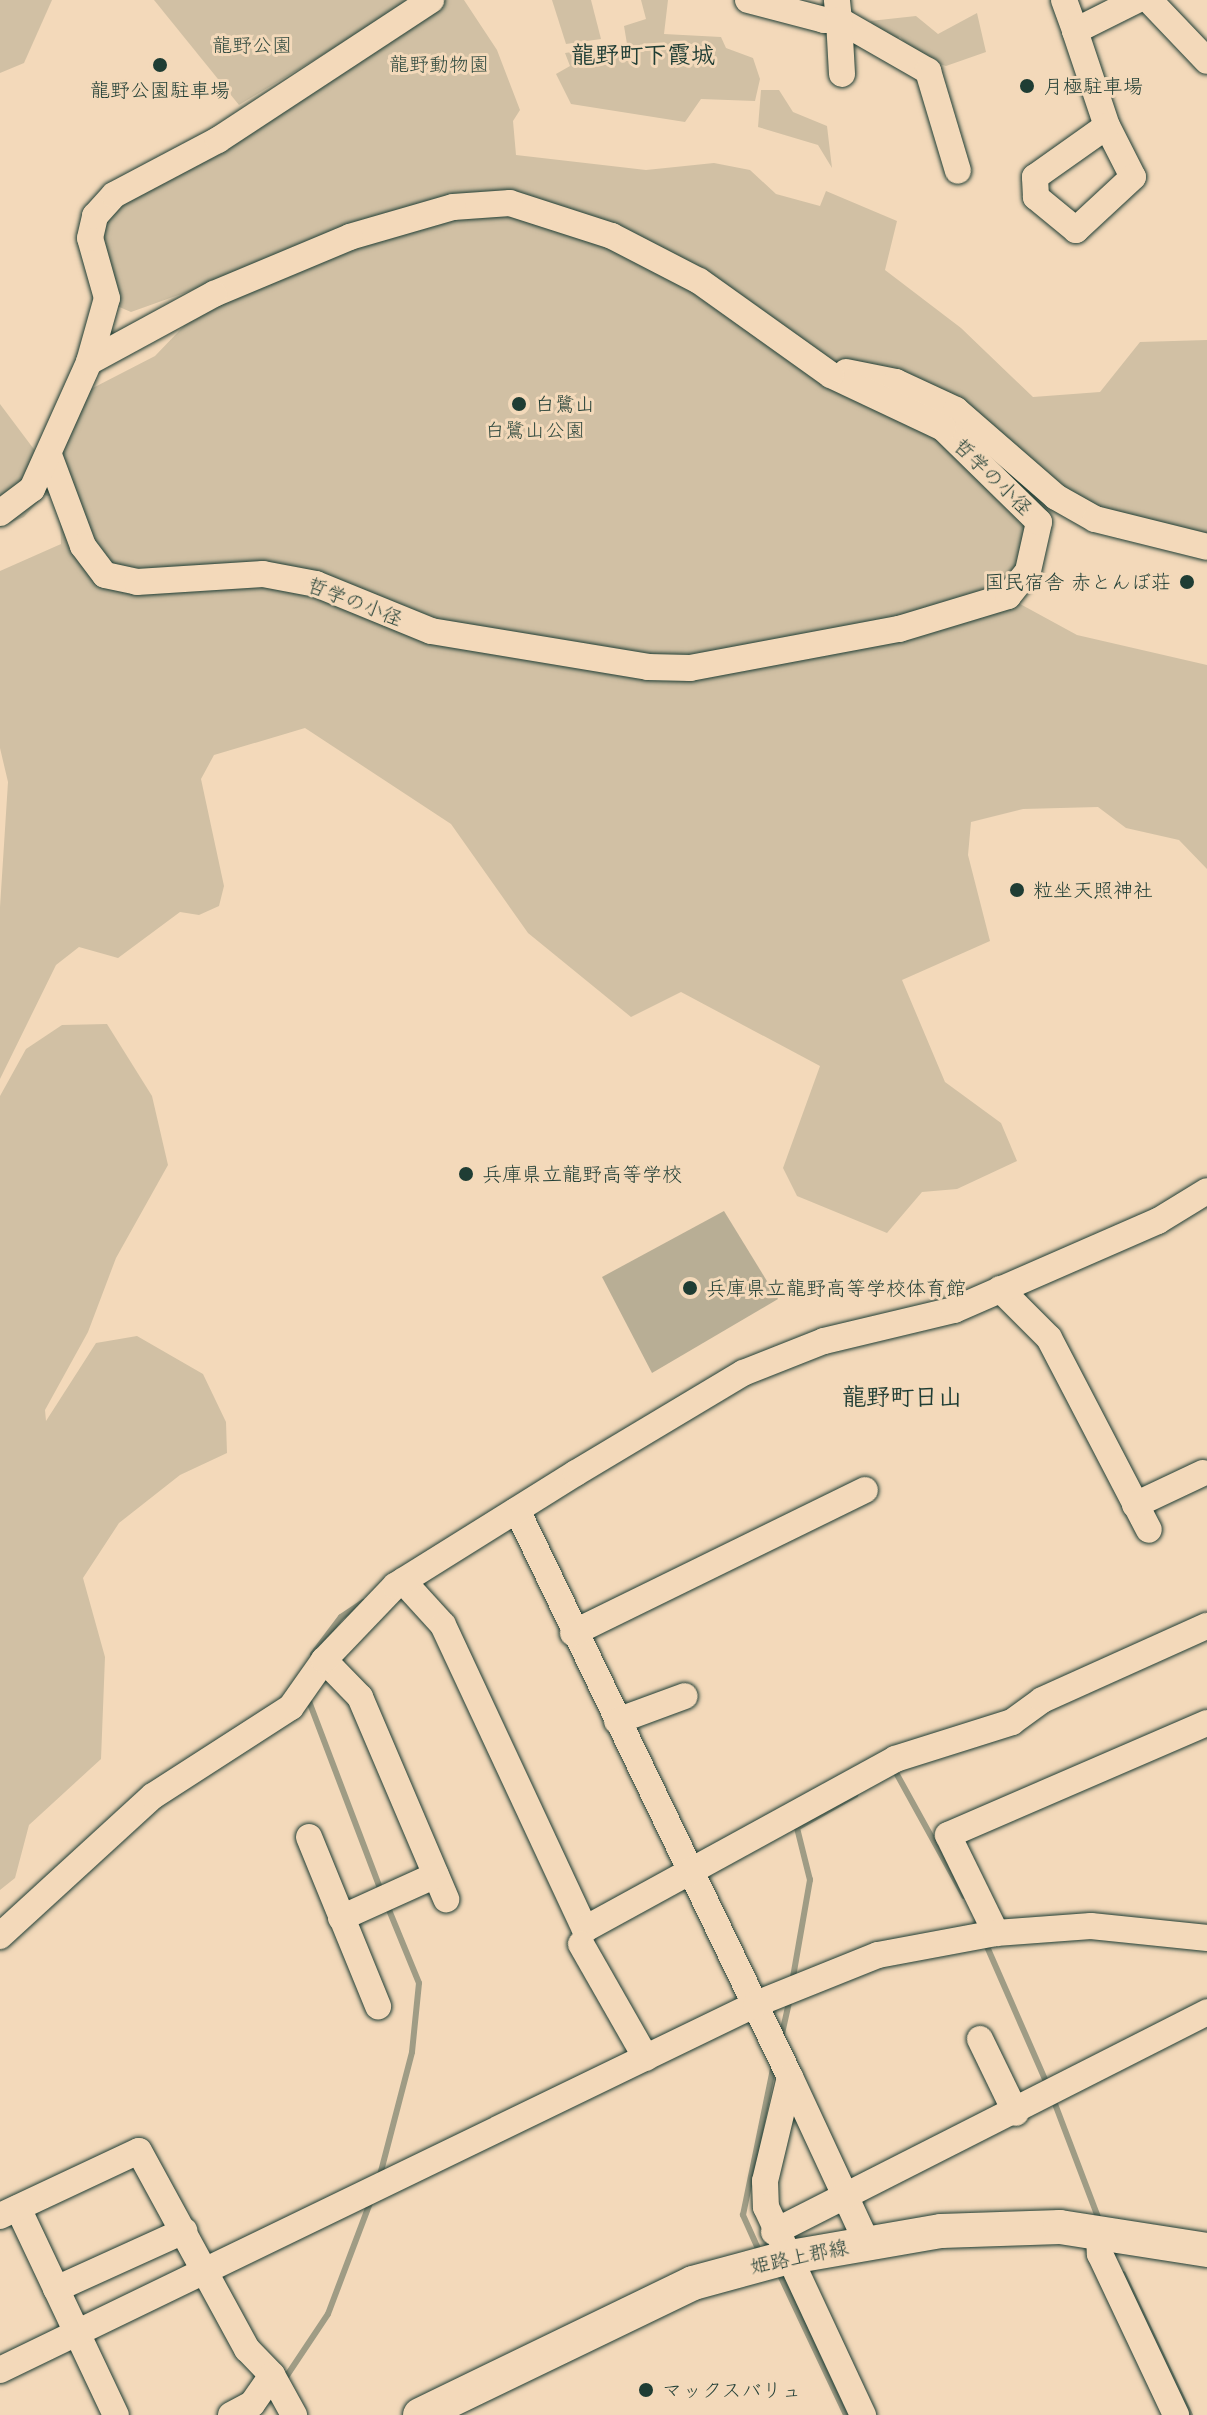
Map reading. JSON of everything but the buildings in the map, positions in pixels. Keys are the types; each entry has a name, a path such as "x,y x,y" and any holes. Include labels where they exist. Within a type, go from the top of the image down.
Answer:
{"main road":[{"name":"姫路上郡線","path":"420,2415 693,2283 779,2245 867,2243 941,2231 1099,2231 1207,2250"}],"street":[{"path":"0,513 32,489 89,362 107,298 90,238 95,216 114,195 218,140 431,0"},
{"path":"748,0 838,10 928,71 958,171"},
{"path":"1064,0 1107,126"},
{"path":"1075,31 1137,0"},
{"path":"1149,0 1207,61"},
{"path":"838,10 842,74"},
{"name":"哲学の小径","path":"49,455 83,546 105,575 137,582 191,574 289,579 431,631 530,652 690,668 899,629 1008,596 1028,571 1039,522 943,428 831,375 699,281 612,236 510,203 453,207 350,237 214,294 89,362"},
{"path":"831,375 855,371 896,382 956,410 1056,497 1095,519 1207,547"},
{"path":"0,1936 153,1796 291,1707 324,1660 403,1581 517,1510 743,1373 824,1341 954,1310 1158,1221 1207,1191"},
{"path":"1000,1289 1049,1338 1149,1530"},
{"path":"1135,1505 1203,1473"},
{"path":"573,1633 865,1490"},
{"path":"517,1510 573,1633 756,2004 867,2243"},
{"path":"403,1581 443,1625 585,1929 691,1874 895,1759 1012,1722 1042,1700 1207,1626"},
{"path":"324,1660 360,1697 446,1899"},
{"path":"617,1721 685,1696"},
{"path":"996,1933 948,1835 1207,1723"},
{"path":"309,1837 378,2006"},
{"path":"341,1918 436,1875"},
{"path":"0,2370 209,2274 756,2004 878,1955 996,1933 1091,1926 1207,1938"},
{"path":"581,1944 646,2058"},
{"path":"779,2245 847,2195 1052,2095 1207,2012"},
{"path":"980,2039 1016,2113"},
{"path":"790,2077 765,2181 779,2245 863,2415"},
{"path":"116,2415 56,2289 9,2212 139,2151 209,2274 247,2349 272,2375 294,2415"},
{"path":"56,2289 184,2231"},
{"path":"1099,2231 1100,2254 1176,2415"},
{"path":"231,2415 252,2404 272,2375"}],"green space":[{"path":"0,0 52,0 24,63 0,73"},
{"name":"龍野公園","path":"154,0 414,0 239,105"},
{"path":"444,0 464,0 497,50 520,110 513,121 516,155 646,170 714,163 750,170 776,194 820,206 826,191 897,221 885,270 961,328 1033,397 1100,392 1140,342 1207,340 1207,542 1059,502 1041,503 1021,550 1013,600 1077,635 1207,665 1207,869 1179,840 1126,828 1098,807 1023,809 971,822 968,855 990,941 902,980 945,1082 1001,1123 1017,1161 957,1189 922,1192 887,1233 797,1196 783,1168 820,1066 681,992 631,1017 528,933 451,824 305,728 214,755 201,779 224,886 219,906 199,915 180,912 118,958 79,947 56,965 0,1079 0,907 8,782 0,748 0,571 61,544 59,498 44,495 24,517 0,527 0,404 39,456 87,391 155,356 204,305 201,287 131,312 117,306 101,228 122,203 266,120"},
{"path":"552,0 591,0 601,39 566,44"},
{"path":"641,0 668,0 664,34 721,37 726,48 753,58 760,79 755,101 701,99 685,122 571,104 556,74 570,66 565,53 627,44 624,26 646,19"},
{"path":"977,13 986,52 946,66 919,58 900,37 886,44 870,21 916,16 938,34"},
{"path":"761,90 779,90 793,112 827,126 832,168 818,145 758,127"},
{"path":"107,1024 152,1096 168,1165 116,1258 88,1332 45,1410 46,1421 96,1343 137,1336 203,1374 226,1422 227,1453 180,1475 119,1523 83,1578 105,1657 101,1759 29,1825 15,1878 0,1890 0,1096 26,1049 62,1025"}],"waterway":[{"path":"313,1654 341,1617 363,1602"},
{"path":"307,1696 381,1891"},
{"path":"894,1769 964,1896"},
{"path":"792,1983 810,1880 797,1828 855,1795"},
{"path":"379,2179 412,2052 419,1983 387,1905"},
{"path":"985,1942 1048,2086"},
{"path":"781,2038 790,1998"},
{"path":"760,2253 743,2215 774,2064"},
{"path":"1052,2096 1099,2220"},
{"path":"284,2380 328,2314 371,2200"},
{"path":"779,2273 846,2415"},
{"path":"1123,2274 1190,2415"}],"place":[{"name":"龍野公園駐車場","path":"160,65"},
{"name":"月極駐車場","path":"1027,86"},
{"name":"白鷺山","path":"519,404"},
{"name":"国民宿舎 赤とんぼ荘","path":"1187,582"},
{"name":"粒坐天照神社","path":"1017,890"},
{"name":"兵庫県立龍野高等学校","path":"466,1174"},
{"name":"兵庫県立龍野高等学校体育館","path":"690,1288"},
{"name":"マックスバリュ","path":"646,2390"}],"district":[{"name":"龍野町下霞城","path":"643,56"},
{"name":"龍野町日山","path":"902,1398"}],"park label":[{"name":"龍野動物園","path":"439,64"},
{"name":"白鷺山公園","path":"535,430"}]}
